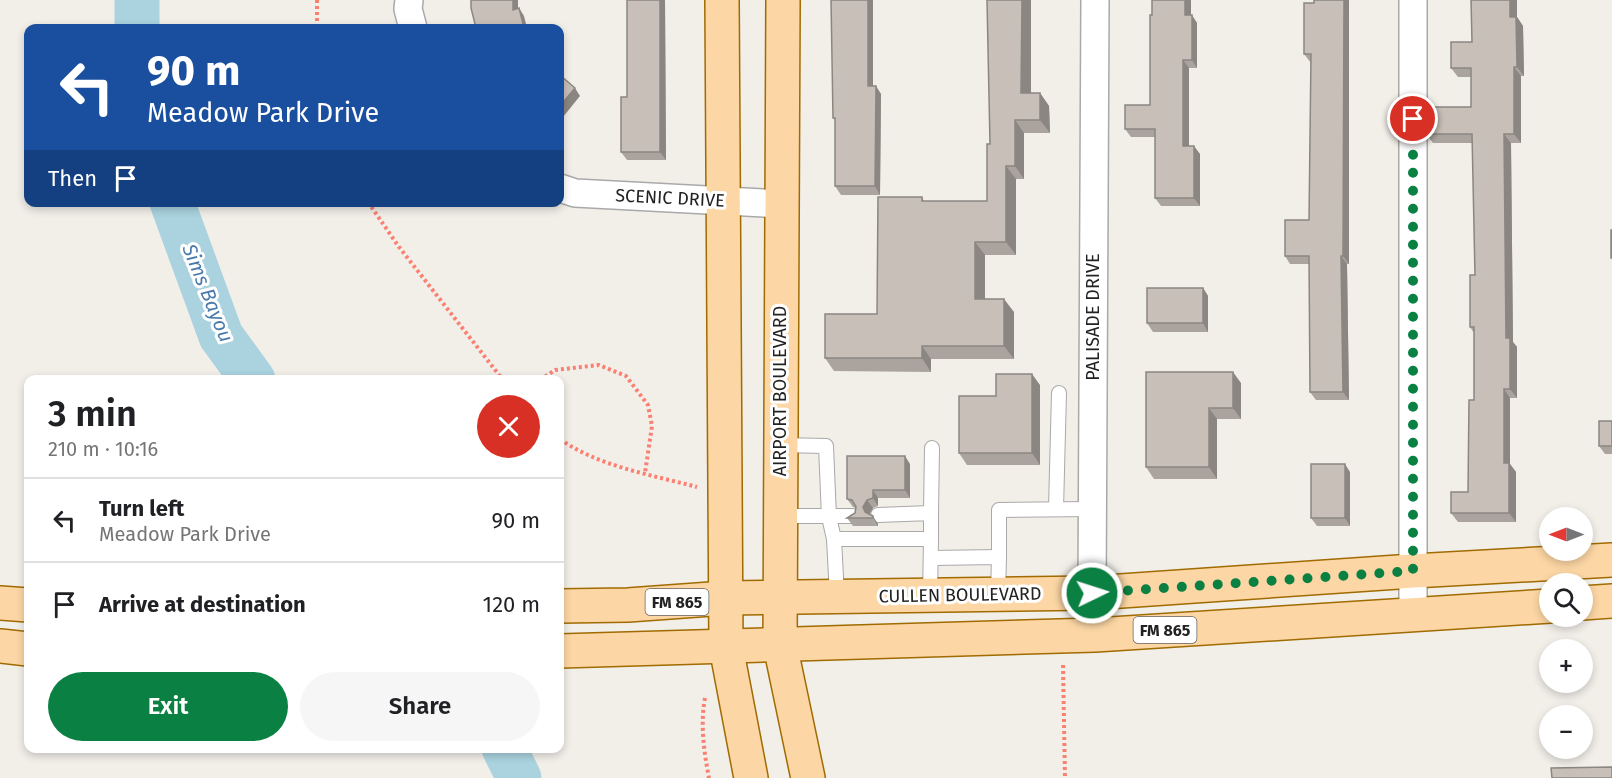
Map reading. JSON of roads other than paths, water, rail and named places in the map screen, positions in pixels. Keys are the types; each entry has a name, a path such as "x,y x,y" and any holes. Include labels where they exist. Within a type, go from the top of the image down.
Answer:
{"main road":[{"path":"722,0 726,647 751,778"},
{"name":"AIRPORT BOULEVARD","path":"783,0 780,645 808,778"},
{"name":"CULLEN BOULEVARD","path":"564,606 628,605 725,598 1092,593 1612,560"},
{"path":"1593,602 1612,601"},
{"path":"0,603 24,605"},
{"name":"FM 865","path":"564,651 1079,635 1539,607"},
{"path":"0,646 24,649"}],"street":[{"path":"409,0 408,9 412,24"},
{"name":"PALISADE DRIVE","path":"1079,635 1092,593 1095,0"},
{"path":"1413,0 1413,614"},
{"name":"SCENIC DRIVE","path":"564,189 575,193 781,204"}],"lane":[{"path":"1056,509 1059,393"},
{"path":"780,445 826,446 829,517 834,539 837,598"},
{"path":"930,596 932,448"},
{"path":"998,594 999,510 1093,509"},
{"path":"878,515 931,513"},
{"path":"780,516 853,516"},
{"path":"834,539 931,539"},
{"path":"931,558 999,557"}],"waterway":[{"name":"Sims Bayou","path":"137,0 137,24"},
{"name":"Sims Bayou","path":"174,207 221,336 249,375"},
{"name":"Sims Bayou","path":"506,753 519,778"}]}
